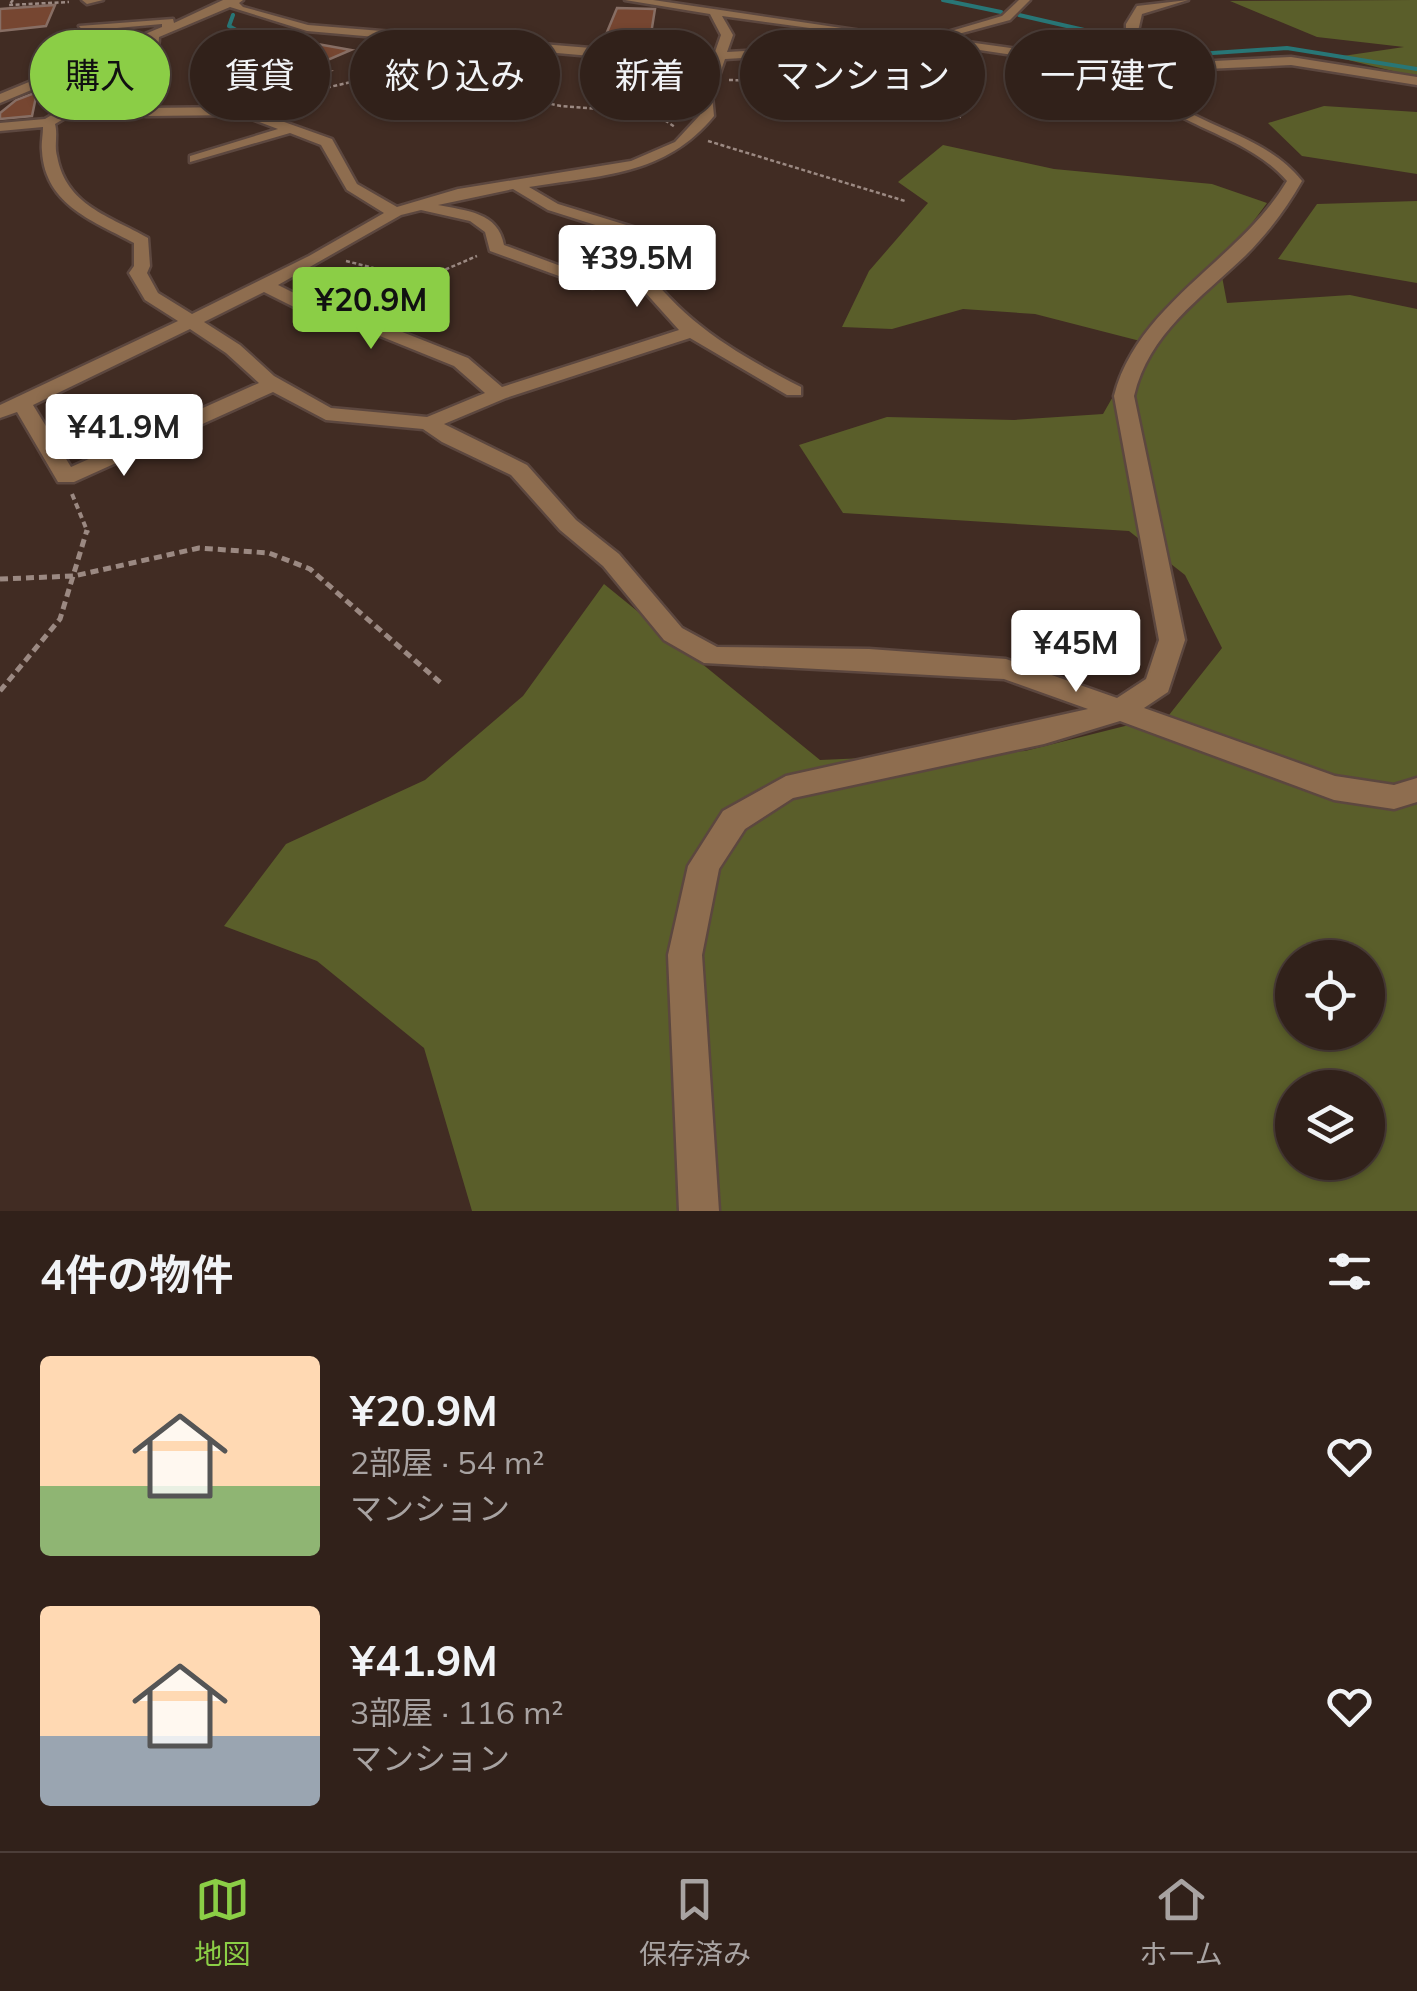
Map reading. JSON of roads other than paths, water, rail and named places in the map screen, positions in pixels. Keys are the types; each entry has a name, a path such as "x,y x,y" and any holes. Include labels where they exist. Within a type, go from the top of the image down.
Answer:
{"street":[{"path":"87,1 98,0"},
{"path":"630,0 844,30"},
{"path":"962,30 1006,18 1025,0"},
{"path":"1133,30 1136,12 1152,4 1183,0"},
{"path":"166,30 233,1 239,10 278,21 344,32 580,51"},
{"path":"714,12 727,35 720,51"},
{"path":"83,28 169,21 162,30"},
{"path":"1215,65 1291,61 1417,81"},
{"path":"0,99 30,87"},
{"path":"170,111 233,110 327,142 348,184 362,199 396,212"},
{"path":"0,127 53,120"},
{"path":"0,412 263,286 396,212 458,194 634,165 680,145 703,120"},
{"path":"699,1211 685,955 704,866 734,820 786,788 1044,733 1120,711 1158,686 1172,640 1124,396 1134,362 1227,260 1282,208 1295,181 1287,166 1268,154 1197,120"},
{"path":"48,123 52,130 49,153 74,202 97,221 126,230 142,241 142,266 138,273 146,290 183,318 192,320 274,384 326,414 430,423 499,394 688,333"},
{"path":"195,159 290,129"},
{"path":"516,186 553,207 630,231 640,242 626,253 638,274 688,333 794,392"},
{"path":"422,206 475,216 492,230 496,248 592,283 638,274"},
{"path":"263,286 328,317 376,328 461,362 499,394"},
{"path":"22,403 66,477 274,384"},
{"path":"430,423 448,438 518,470 568,524 611,560 673,634 713,656 1006,668 1334,788 1394,796 1417,790"}],"waterway":[{"path":"943,0 1001,12"},
{"path":"233,15 229,26 245,35 301,30 350,34"},
{"path":"1019,15 1084,30"},
{"path":"1215,53 1287,48 1417,69"}]}
